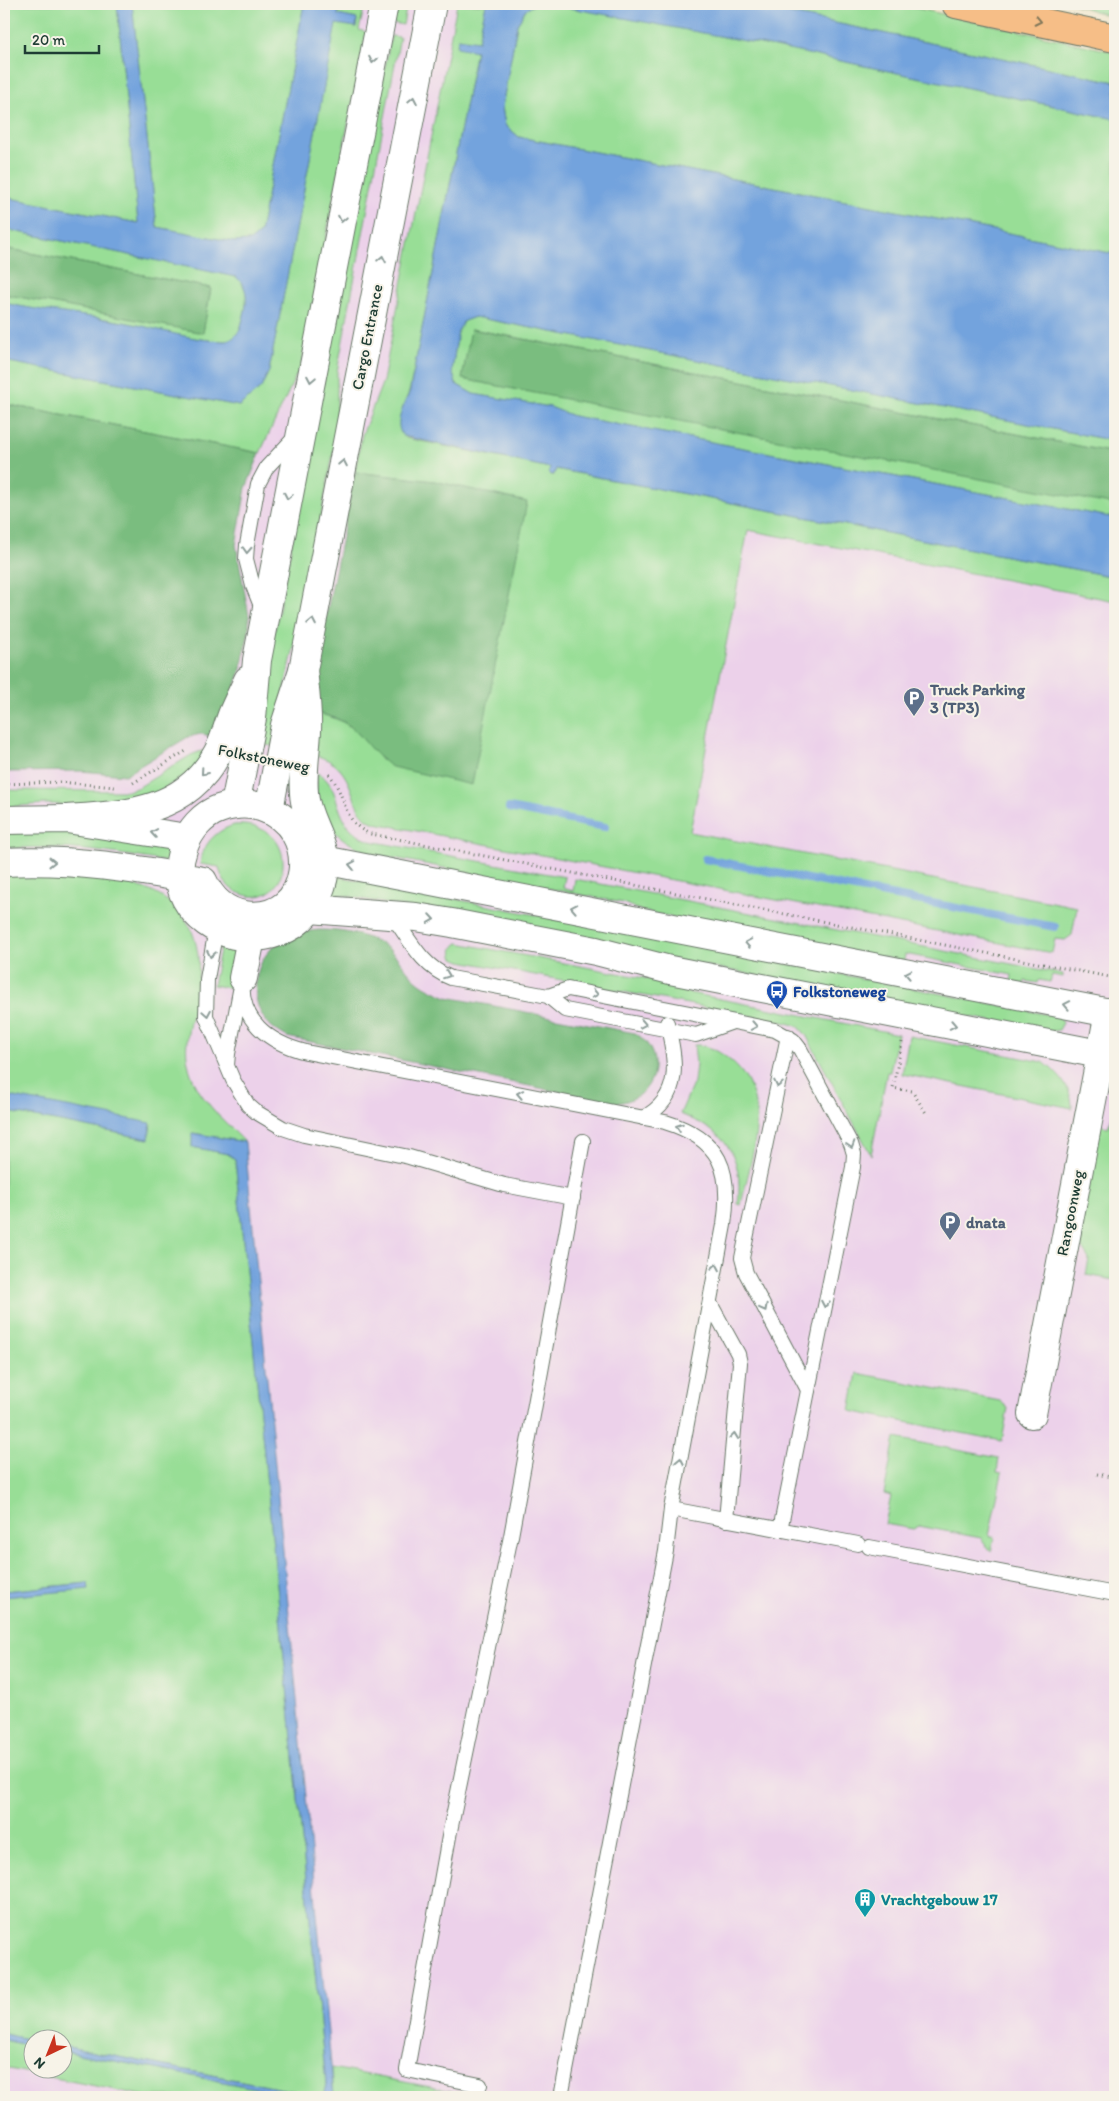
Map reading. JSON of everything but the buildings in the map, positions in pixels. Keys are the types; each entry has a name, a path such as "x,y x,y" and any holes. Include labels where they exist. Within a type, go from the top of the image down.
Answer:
{"highway":[{"path":"956,4 1115,38"}],"street":[{"path":"235,805 252,718 257,660 265,616 384,4"},
{"name":"Cargo Entrance","path":"269,810 285,725 303,670 432,4"},
{"path":"4,820 122,815 159,806 190,786 208,768 220,749 257,660"},
{"name":"Cargo Entrance","path":"303,670 307,729 304,794 311,821 322,845 314,858"},
{"path":"235,805 253,805 269,810 286,822 314,858 320,889 310,909 297,922 283,931 263,937 251,938 229,935 216,929 191,907 183,892 180,877 181,857 187,838 200,821 212,812 235,805"},
{"path":"67,818 187,838"},
{"path":"4,862 84,863 202,881 218,904 232,912 251,916 265,915 278,910 293,896 314,858"},
{"path":"314,858 1112,1013"},
{"path":"310,909 392,914 452,922 574,946 670,970 1108,1055"},
{"path":"243,978 251,938"},
{"name":"Rangoonweg","path":"1032,1414 1108,1055 1112,1013"}],"lane":[{"path":"392,914 426,963 442,974 460,980 548,996 565,1010 696,1035 733,1022"},
{"path":"216,929 206,979 208,1022 229,1072 248,1105 267,1120 304,1135 409,1157 504,1185 573,1198"},
{"path":"229,1072 228,1054 243,978"},
{"path":"243,978 244,998 255,1024 271,1039 295,1050 673,1124 695,1133 705,1141 720,1161 726,1185 726,1211 671,1509 666,1551 561,2097"},
{"path":"548,996 568,989 775,1030 788,1036 800,1049 851,1144 854,1158 780,1530"},
{"path":"643,1118 661,1103 672,1085 675,1062 663,1008"},
{"path":"788,1036 742,1258 748,1276 808,1390"},
{"path":"480,2085 407,2070 450,1831 511,1536 583,1141"},
{"path":"710,1303 736,1350 740,1363 726,1520"},
{"path":"671,1509 1115,1594"}],"path":[{"name":"Folkstoneweg","path":"129,786 196,746 220,749"},
{"name":"Folkstoneweg","path":"305,766 320,768 329,774 336,784 352,822 361,830 371,834 1115,978"},
{"path":"4,784 60,782 119,787"},
{"path":"907,1016 893,1088 912,1091 926,1113"},
{"path":"1097,1474 1115,1478"}],"shaded area":[{"path":"4,4 552,4 1115,119 1115,2097 4,2097"}],"green space":[{"path":"4,4 117,4 138,223 4,197"},
{"path":"132,4 304,4 260,233 250,241 234,242 157,227"},
{"path":"340,4 365,4 359,30 366,32 301,365 260,453 4,404 4,361 239,406 261,388 269,371 336,23 356,27 357,19 338,15"},
{"path":"397,4 407,4 403,25 393,23"},
{"path":"457,4 486,4 478,42 459,38 476,50 414,370 409,392 403,406 406,438 550,468 551,475 554,475 555,469 1115,577 1115,601 748,530 690,832 1077,907 1072,935 1065,940 1055,939 1052,953 375,823 366,818 360,810 346,779 339,769 329,760 313,755 315,713 337,719 346,724 368,743 382,761 527,502 434,481 355,472 362,435 383,381"},
{"path":"535,4 555,4 756,43 1115,119 1115,254 519,137 505,125 502,107 517,25 525,10"},
{"path":"745,4 897,4 1115,52 1115,82"},
{"path":"1074,4 1115,4 1115,18"},
{"path":"391,36 400,37 337,372 337,433 309,579 272,746 253,743"},
{"path":"4,229 236,277 245,288 246,294 240,330 227,341 200,339 124,322 4,303 4,294 203,332 211,288 4,248"},
{"path":"4,248 211,288 203,333 4,294"},
{"path":"475,317 1115,441 1115,453 472,329 1115,505 1115,518 573,416 550,407 473,394 456,384 452,370 458,331 464,321"},
{"path":"471,329 1115,453 1115,505 462,379"},
{"path":"4,404 260,453 246,488 236,545 249,616 249,631 240,673 217,737 201,734 188,737 125,775 80,771 4,772"},
{"path":"355,472 434,481 527,502 472,785 392,767 381,759 352,728 331,717 315,713 323,632"},
{"path":"201,751 208,752 193,770 156,794 109,805 46,804 4,807 4,790 127,791 139,787 191,755"},
{"path":"317,773 326,779 332,787 342,816 348,826 357,834 370,841 565,877 563,888 573,891 575,879 1063,974 1063,977 1052,975 1050,982 1039,980 1038,983 1025,981 1024,984 1011,982 1012,975 905,954 904,961 642,911 623,903 374,854 347,842 327,822 318,804"},
{"path":"234,825 257,827 272,837 281,850 283,865 279,880 270,891 257,896 239,893 226,883 221,876 219,867 200,864 204,850 211,839 221,831"},
{"path":"60,830 171,844 167,862 65,848 4,849 4,832"},
{"path":"25,874 85,876 115,880 143,888 167,901 186,920 197,946 198,981 188,1033 188,1063 196,1086 210,1106 245,1142 193,1133 192,1147 228,1154 235,1159 325,2073 324,2097 72,2048 72,2028 22,2028 22,2038 4,2034 4,1597 88,1588 87,1583 4,1591 4,1111 148,1139 151,1124 4,1095 4,876"},
{"path":"336,876 1060,1017 1063,1023 1059,1030 1048,1032 332,893"},
{"path":"319,930 356,934 382,945 393,953 417,980 447,997 635,1033 646,1042 652,1053 653,1076 639,1095 628,1101 614,1103 287,1037 267,1022 258,1007 255,988 258,970 267,954 278,943 295,935"},
{"path":"458,943 686,986 685,992 898,1034 890,1072 887,1072 871,1155 806,1035 799,1027 788,1023 461,961 454,958 453,954 453,947"},
{"path":"221,945 236,948 228,988 213,985"},
{"path":"909,1036 1043,1062 1054,1071 1067,1088 1072,1108 902,1074"},
{"path":"694,1045 719,1052 732,1062 745,1077 753,1093 756,1111 754,1149 741,1205 738,1204 738,1171 728,1147 720,1137 709,1129 680,1114 694,1082 696,1064"},
{"path":"1115,1109 1115,1280 1086,1275 1089,1259 1078,1242 1100,1125 1108,1127"},
{"path":"857,1373 1000,1401 1008,1408 1002,1441 850,1411"},
{"path":"895,1438 999,1458 997,1472 1002,1473 989,1536 994,1537 991,1552 981,1538 919,1526 913,1529 885,1524 891,1496 884,1494"},
{"path":"4,2040 22,2044 22,2072 4,2068"},
{"path":"72,2053 301,2097 151,2097 55,2078 72,2078"},
{"path":"332,2068 482,2097 334,2097"}],"water":[{"path":"117,4 132,4 157,227 234,242 250,241 260,233 304,4 340,4 338,15 357,19 356,27 336,24 269,371 261,388 239,406 4,361 4,303 113,320 189,337 213,340 230,340 240,330 246,294 245,288 236,277 4,229 4,197 138,223"},
{"path":"486,4 535,4 525,10 517,25 502,107 505,125 519,137 1115,254 1115,441 475,317 464,321 458,331 452,371 456,384 473,394 550,407 573,416 1115,518 1115,577 556,469 554,475 549,474 550,468 403,436 400,431 399,419 410,390 476,51 457,47 458,38 478,41"},
{"path":"549,4 745,4 1115,82 1115,119 756,43"},
{"path":"4,1095 151,1123 149,1139 4,1111"},
{"path":"192,1133 245,1142 334,2097 323,2097 326,2084 325,2073 235,1159 228,1154 192,1147"},
{"path":"88,1583 89,1589 4,1597 4,1591"},
{"path":"4,2034 22,2038 22,2044 4,2040"},
{"path":"72,2048 323,2097 301,2097 72,2053"}],"waterway":[{"path":"509,808 605,827"},
{"path":"705,859 1055,927"}],"place":[{"name":"Truck Parking 3 (TP3)","path":"914,717"},
{"name":"Folkstoneweg","path":"777,1010"},
{"name":"dnata","path":"950,1241"},
{"name":"Vrachtgebouw 17","path":"865,1918"}]}
